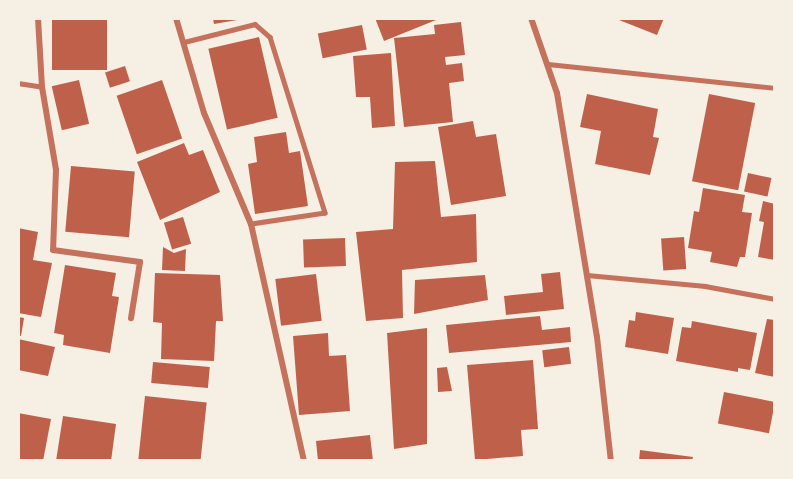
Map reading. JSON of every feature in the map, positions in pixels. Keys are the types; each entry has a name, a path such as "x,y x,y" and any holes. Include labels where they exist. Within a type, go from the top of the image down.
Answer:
{"street":[{"path":"38,18 42,87 56,170 53,250 140,262 131,318"},
{"path":"176,18 204,113 251,224 304,461"},
{"path":"531,18 557,93 587,275 611,461"}],"lane":[{"path":"184,42 255,24 270,37 325,213 251,224"},
{"path":"548,64 775,88"},
{"path":"18,83 42,87"},
{"path":"587,275 705,286 775,299"}],"building":[{"path":"52,18 107,18 107,70 52,70"},
{"path":"213,18 243,18 243,19 214,24"},
{"path":"375,18 441,18 384,41"},
{"path":"614,18 664,18 657,35"},
{"path":"461,22 465,55 445,57 446,65 462,63 464,81 449,83 453,122 404,127 394,38 435,34 434,25"},
{"path":"362,25 367,50 323,58 318,34"},
{"path":"259,37 278,118 227,130 208,49"},
{"path":"391,53 395,126 372,128 370,97 356,97 353,56"},
{"path":"125,66 130,81 110,88 105,72"},
{"path":"79,80 89,124 62,130 52,86"},
{"path":"162,80 182,139 137,154 117,96"},
{"path":"587,94 658,109 653,137 659,138 650,175 595,164 601,131 580,127"},
{"path":"709,94 755,103 738,190 692,181"},
{"path":"473,121 476,137 496,134 506,196 451,205 438,127"},
{"path":"286,132 289,153 300,151 308,206 255,214 248,164 257,162 254,137"},
{"path":"184,143 189,155 203,150 220,192 160,220 137,162"},
{"path":"435,161 441,217 476,214 477,262 402,270 403,318 366,321 356,232 393,229 395,162"},
{"path":"71,166 135,172 129,237 65,232"},
{"path":"748,173 771,178 768,197 744,192"},
{"path":"703,188 745,195 742,212 752,213 745,257 740,257 737,267 710,262 712,252 688,248 694,211 699,212"},
{"path":"763,201 775,204 775,260 758,257 764,222 759,221"},
{"path":"183,217 191,244 172,250 164,223"},
{"path":"18,228 38,232 33,260 52,263 41,317 18,313"},
{"path":"684,237 686,269 663,271 661,239"},
{"path":"345,238 346,266 304,267 303,239"},
{"path":"163,247 174,253 186,249 185,271 162,270"},
{"path":"65,265 116,273 112,296 119,297 110,353 63,345 64,335 54,333"},
{"path":"560,272 564,309 506,315 504,296 543,292 541,274"},
{"path":"155,273 220,275 223,321 216,321 214,361 161,359 162,323 153,322"},
{"path":"316,274 322,321 281,326 275,279"},
{"path":"485,275 488,300 414,314 415,280"},
{"path":"636,312 674,318 668,354 625,347 629,320 635,321"},
{"path":"540,316 542,330 570,327 571,342 449,353 446,325"},
{"path":"18,317 24,318 21,336 18,335"},
{"path":"767,319 775,320 775,377 755,373"},
{"path":"692,321 757,333 750,370 738,368 738,372 676,361 682,327 691,328"},
{"path":"427,328 427,444 394,449 387,333"},
{"path":"328,333 329,356 346,355 350,411 299,415 293,336"},
{"path":"18,339 55,347 48,376 18,370"},
{"path":"569,347 571,364 544,367 542,350"},
{"path":"533,360 538,429 521,430 523,456 475,460 467,365"},
{"path":"153,362 210,367 208,388 151,383"},
{"path":"447,367 452,391 438,392 437,368"},
{"path":"724,392 775,402 769,433 718,423"},
{"path":"145,396 207,402 201,461 138,461"},
{"path":"18,413 51,419 43,461 18,461"},
{"path":"63,416 116,424 111,461 56,461"},
{"path":"370,435 373,461 318,461 316,441"},
{"path":"640,450 693,457 692,461 639,461"}]}
